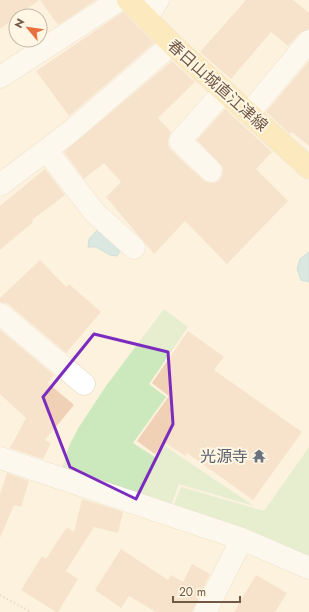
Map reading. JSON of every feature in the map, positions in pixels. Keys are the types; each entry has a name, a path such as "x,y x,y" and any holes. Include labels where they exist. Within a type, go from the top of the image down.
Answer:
{"main road":[{"name":"春日山城直江津線","path":"128,0 172,44 309,168"}],"street":[{"path":"0,77 119,0"},
{"path":"146,18 158,0"},
{"path":"249,113 309,41"},
{"path":"0,185 70,132 172,44"},
{"path":"211,171 180,141 224,91"},
{"path":"46,150 95,213 134,248"},
{"path":"0,314 84,384"},
{"path":"0,458 242,539 309,568"},
{"path":"205,612 242,539"}],"path":[{"path":"0,595 31,612"}],"highlighted area":[{"path":"94,334 168,352 173,424 136,499 70,467 43,397"}],"green space":[{"path":"164,309 188,327 149,384 166,397 133,443 156,458 165,446 254,506 179,484 170,508 60,473 70,444 79,427 106,386"},
{"path":"309,447 309,559 172,509 181,487 264,511"}],"water":[{"path":"102,225 120,251 117,256 110,255 96,247 88,247 89,239"},
{"path":"309,252 309,282 301,280 297,269 300,259"}],"building":[{"path":"0,0 39,0 28,8 8,8 8,23 0,29"},
{"path":"40,0 96,0 58,25 48,11 48,8 46,8"},
{"path":"246,0 293,0 309,13 309,29 300,33 288,46 271,32 231,79 200,52"},
{"path":"123,12 154,43 69,116 36,71"},
{"path":"172,61 195,82 158,118 171,132 168,139 168,145 171,150 203,180 208,183 214,183 220,180 223,174 223,167 197,140 225,109 272,152 256,169 288,201 227,264 185,221 154,254 106,197 121,182 104,163 84,179 64,152"},
{"path":"309,61 309,146 292,132 290,134 266,112"},
{"path":"45,169 65,195 32,220 33,222 0,250 0,206"},
{"path":"40,260 66,287 69,284 101,312 66,353 8,304 0,302 0,298"},
{"path":"0,330 54,375 48,383 74,405 45,440 51,443 43,459 10,448 26,418 0,394"},
{"path":"188,331 224,357 214,370 302,432 253,500 187,453 185,456 164,442 155,454 137,441 169,396 152,383"},
{"path":"7,473 29,481 21,507 14,505 0,538 0,494"},
{"path":"82,499 123,512 118,533 94,527 66,571 78,579 58,612 56,612 21,590 42,556 46,559 67,527 74,532"},
{"path":"121,549 168,580 171,575 183,582 192,564 210,574 192,612 156,612 129,596 121,608 95,590"},
{"path":"256,575 287,593 275,612 234,612"}],"place":[{"name":"光源寺","path":"259,456"}]}
